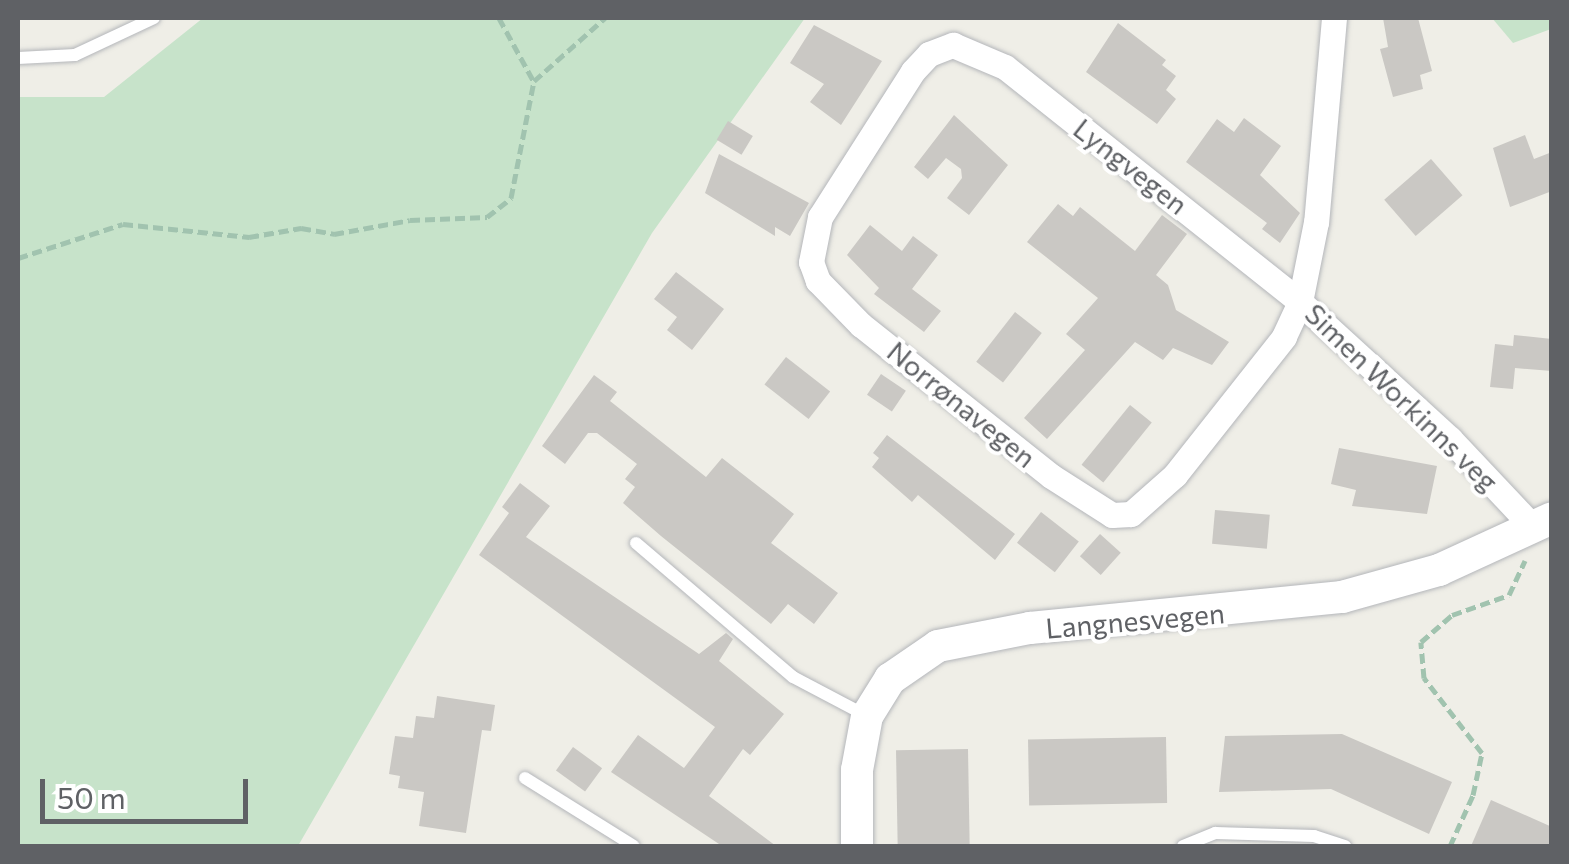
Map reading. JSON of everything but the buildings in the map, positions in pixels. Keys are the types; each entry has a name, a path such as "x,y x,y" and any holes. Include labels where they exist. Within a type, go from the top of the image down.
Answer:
{"street":[{"name":"Simen Workinns veg","path":"1334,18 1316,222 1300,302 1450,439 1535,526"},
{"name":"Norrønavegen","path":"953,45 929,54 887,106 820,218 811,262 831,299 1052,476 1112,515 1144,507 1284,336 1300,302"},
{"name":"Lyngvegen","path":"953,45 1005,68 1300,302"},
{"name":"Langnesvegen","path":"858,846 856,770 867,716 905,666 960,638 1305,604 1396,584 1535,526"}],"lane":[{"path":"18,58 75,56 154,18"},
{"path":"636,543 794,677 867,716"},
{"path":"526,778 634,846"},
{"path":"1183,846 1215,833 1314,836 1346,846"}],"path":[{"path":"499,18 516,60 534,81"},
{"path":"18,258 123,224 249,238 301,228 334,234 410,220 488,218 510,198 534,81 605,18"},
{"path":"1450,846 1473,795 1482,753 1424,678 1421,642 1452,615 1509,595 1523,570 1535,526"}],"green space":[{"path":"203,18 805,18 652,233 298,846 18,846 18,97 104,97"},
{"path":"1492,18 1551,18 1551,29 1513,43"}]}
